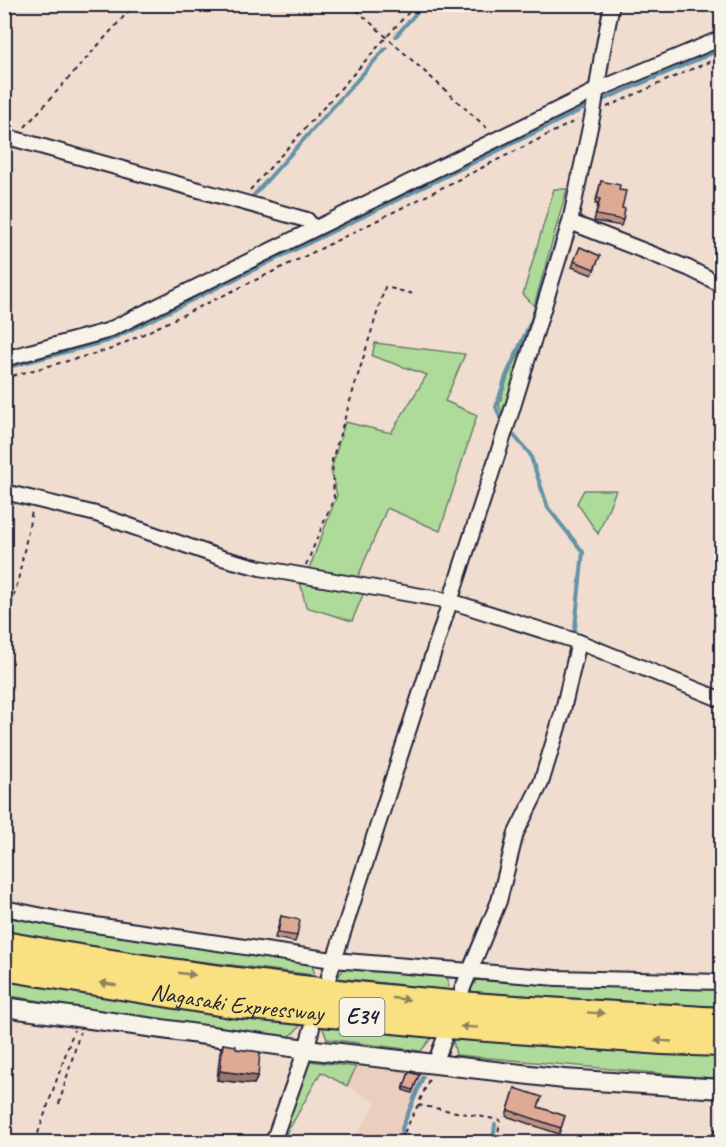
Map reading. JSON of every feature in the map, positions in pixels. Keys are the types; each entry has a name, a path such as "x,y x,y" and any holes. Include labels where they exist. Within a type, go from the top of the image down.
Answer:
{"highway":[{"name":"Nagasaki Expressway","path":"4,945 100,962 306,989 451,1004 722,1021"},
{"name":"Nagasaki Expressway","path":"4,967 231,1004 434,1024 722,1043"}],"street":[{"path":"329,976 570,222 593,113 612,4"},
{"path":"4,359 107,331 597,90 722,38"},
{"path":"9,138 307,220 314,228"},
{"path":"570,222 688,268 722,285"},
{"path":"4,494 96,514 222,558 260,568 450,601 573,640 722,700"},
{"path":"462,990 499,901 516,833 540,783 562,714 573,640"},
{"path":"4,908 68,921 333,960 556,978 722,982"},
{"path":"4,1007 306,1048 564,1079 722,1089"},
{"path":"273,1143 312,1028"},
{"path":"435,1063 444,1040"},
{"path":"717,1143 722,1134"}],"path":[{"path":"9,138 135,4"},
{"path":"350,4 498,138"},
{"path":"240,201 416,4"},
{"path":"4,378 112,349 318,250 593,113 722,57"},
{"path":"302,576 334,498 332,460 385,287 414,294"},
{"path":"4,631 18,581 35,499"},
{"path":"59,1104 80,1032 81,1017"},
{"path":"35,1143 72,1034 81,1017"},
{"path":"406,1143 405,1131 435,1063"},
{"path":"418,1105 500,1120 497,1143"}],"shaded area":[{"path":"356,1067 427,1073 404,1128 404,1142 352,1142 376,1103 347,1086"}],"green space":[{"path":"554,189 567,189 534,306 523,294"},
{"path":"532,327 504,418 499,405 508,376"},
{"path":"375,343 465,354 445,401 477,415 440,531 387,508 357,579 308,572 337,495 331,470 345,422 391,433 427,375 372,356"},
{"path":"584,490 616,490 598,534 577,503"},
{"path":"300,582 364,592 352,621 306,607"},
{"path":"4,917 311,962 315,975 147,955 5,932"},
{"path":"346,966 447,974 449,990 337,978"},
{"path":"478,977 582,984 721,989 721,1007 469,992"},
{"path":"4,980 111,998 302,1024 289,1037 117,1014 5,995"},
{"path":"322,1026 433,1036 421,1051 327,1039"},
{"path":"452,1036 721,1054 721,1079 456,1055"},
{"path":"309,1061 356,1067 347,1086 321,1072 280,1142"}],"building":[{"path":"601,181 620,185 619,190 626,191 622,208 625,209 623,220 596,215"},
{"path":"580,247 600,256 594,269 574,261"},
{"path":"281,916 300,920 297,936 278,933"},
{"path":"223,1044 236,1046 236,1049 260,1052 258,1076 220,1071"},
{"path":"409,1072 419,1075 413,1090 404,1087"},
{"path":"515,1088 542,1097 538,1107 565,1116 561,1128 508,1110"}],"waterway":[{"path":"396,36 424,4"},
{"path":"253,196 386,48"},
{"path":"598,102 722,49"},
{"path":"4,368 108,341 591,105"},
{"path":"502,422 496,407 506,376 532,319 564,217 571,185"},
{"path":"510,431 530,454 548,508 583,552 574,637"},
{"path":"496,885 508,834 520,810"},
{"path":"466,961 481,926"},
{"path":"403,1142 402,1128 423,1077"},
{"path":"493,1142 495,1124"}]}
